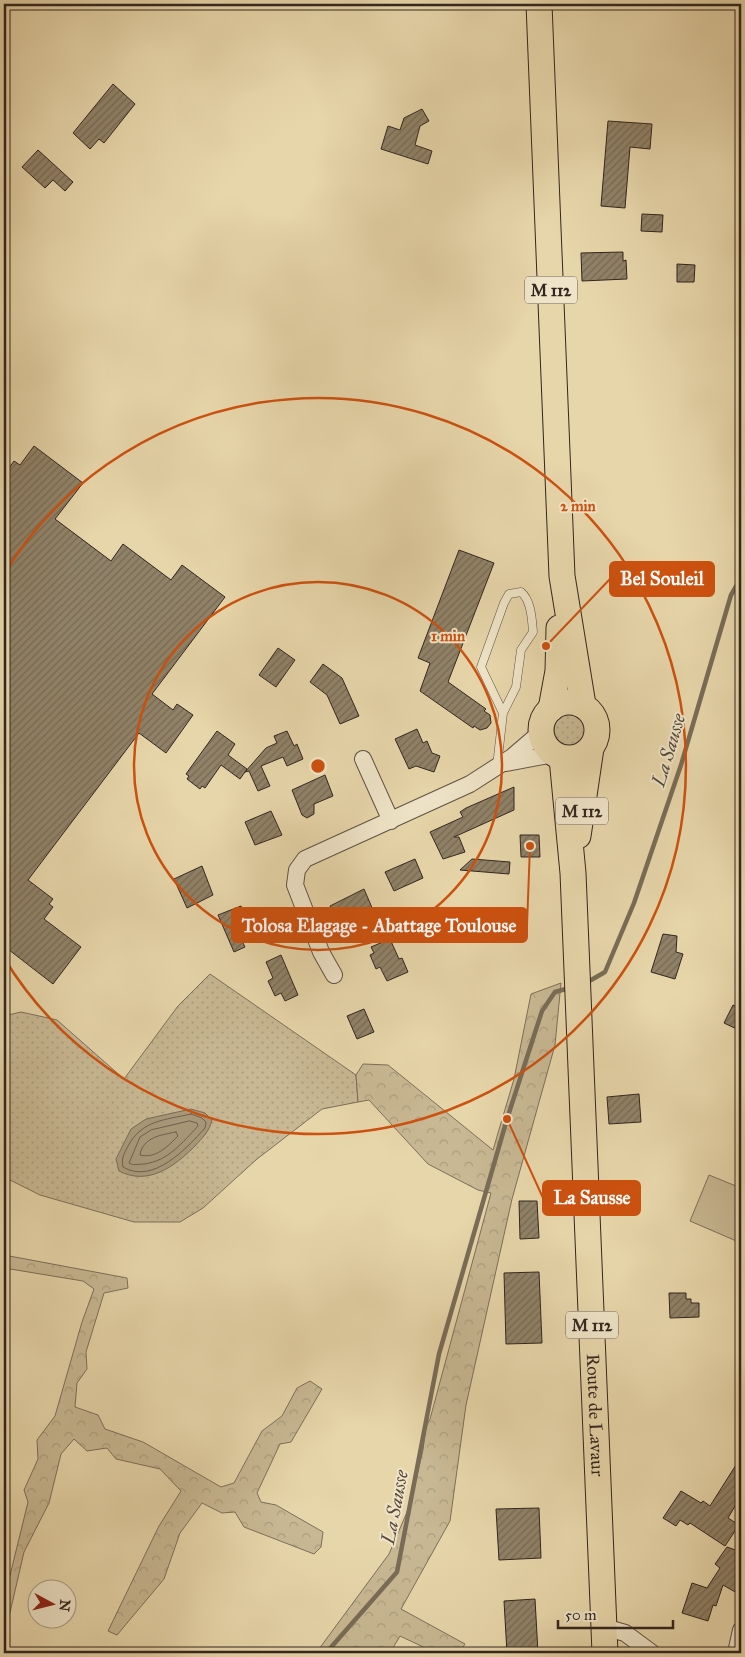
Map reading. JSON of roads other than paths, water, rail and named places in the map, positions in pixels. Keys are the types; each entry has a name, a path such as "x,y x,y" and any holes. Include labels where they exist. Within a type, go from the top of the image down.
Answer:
{"main road":[{"name":"M 112","path":"539,4 562,576 583,705"},
{"name":"M 112","path":"551,709 558,671 559,610 562,576"},
{"path":"566,702 583,705 593,715 598,729 597,736 591,748 578,757 558,756 543,741 541,732 545,716 551,709 566,702"},
{"name":"M 112","path":"573,873 591,748"},
{"name":"M 112","path":"558,756 573,873"},
{"name":"Route de Lavaur","path":"573,873 605,1653"}],"street":[{"path":"334,975 321,952 295,885 296,870 305,859 470,784 512,757 541,732"},
{"path":"496,767 512,761 558,756"},
{"path":"363,759 391,820"},
{"path":"604,1627 625,1633 652,1653"},
{"path":"736,1653 741,1630"}],"lane":[{"path":"496,767 503,713 516,687 521,650 533,632 529,603 526,596 521,592 509,594 504,603 481,667 503,713"}],"water":[{"path":"191,1109 205,1113 212,1120 205,1134 187,1154 169,1167 150,1175 130,1175 119,1171 116,1159 131,1129 146,1119"}],"waterway":[{"name":"La Sausse","path":"586,983 605,972 634,903 681,765 731,595 741,578"},
{"name":"La Sausse","path":"326,1653 397,1572 439,1354 507,1119 542,1011 555,992 569,988"}],"place":[{"name":"Bel Souleil","path":"546,646"},
{"name":"Tolosa Elagage - Abattage Toulouse","path":"530,846"},
{"name":"La Sausse","path":"507,1119"}]}
